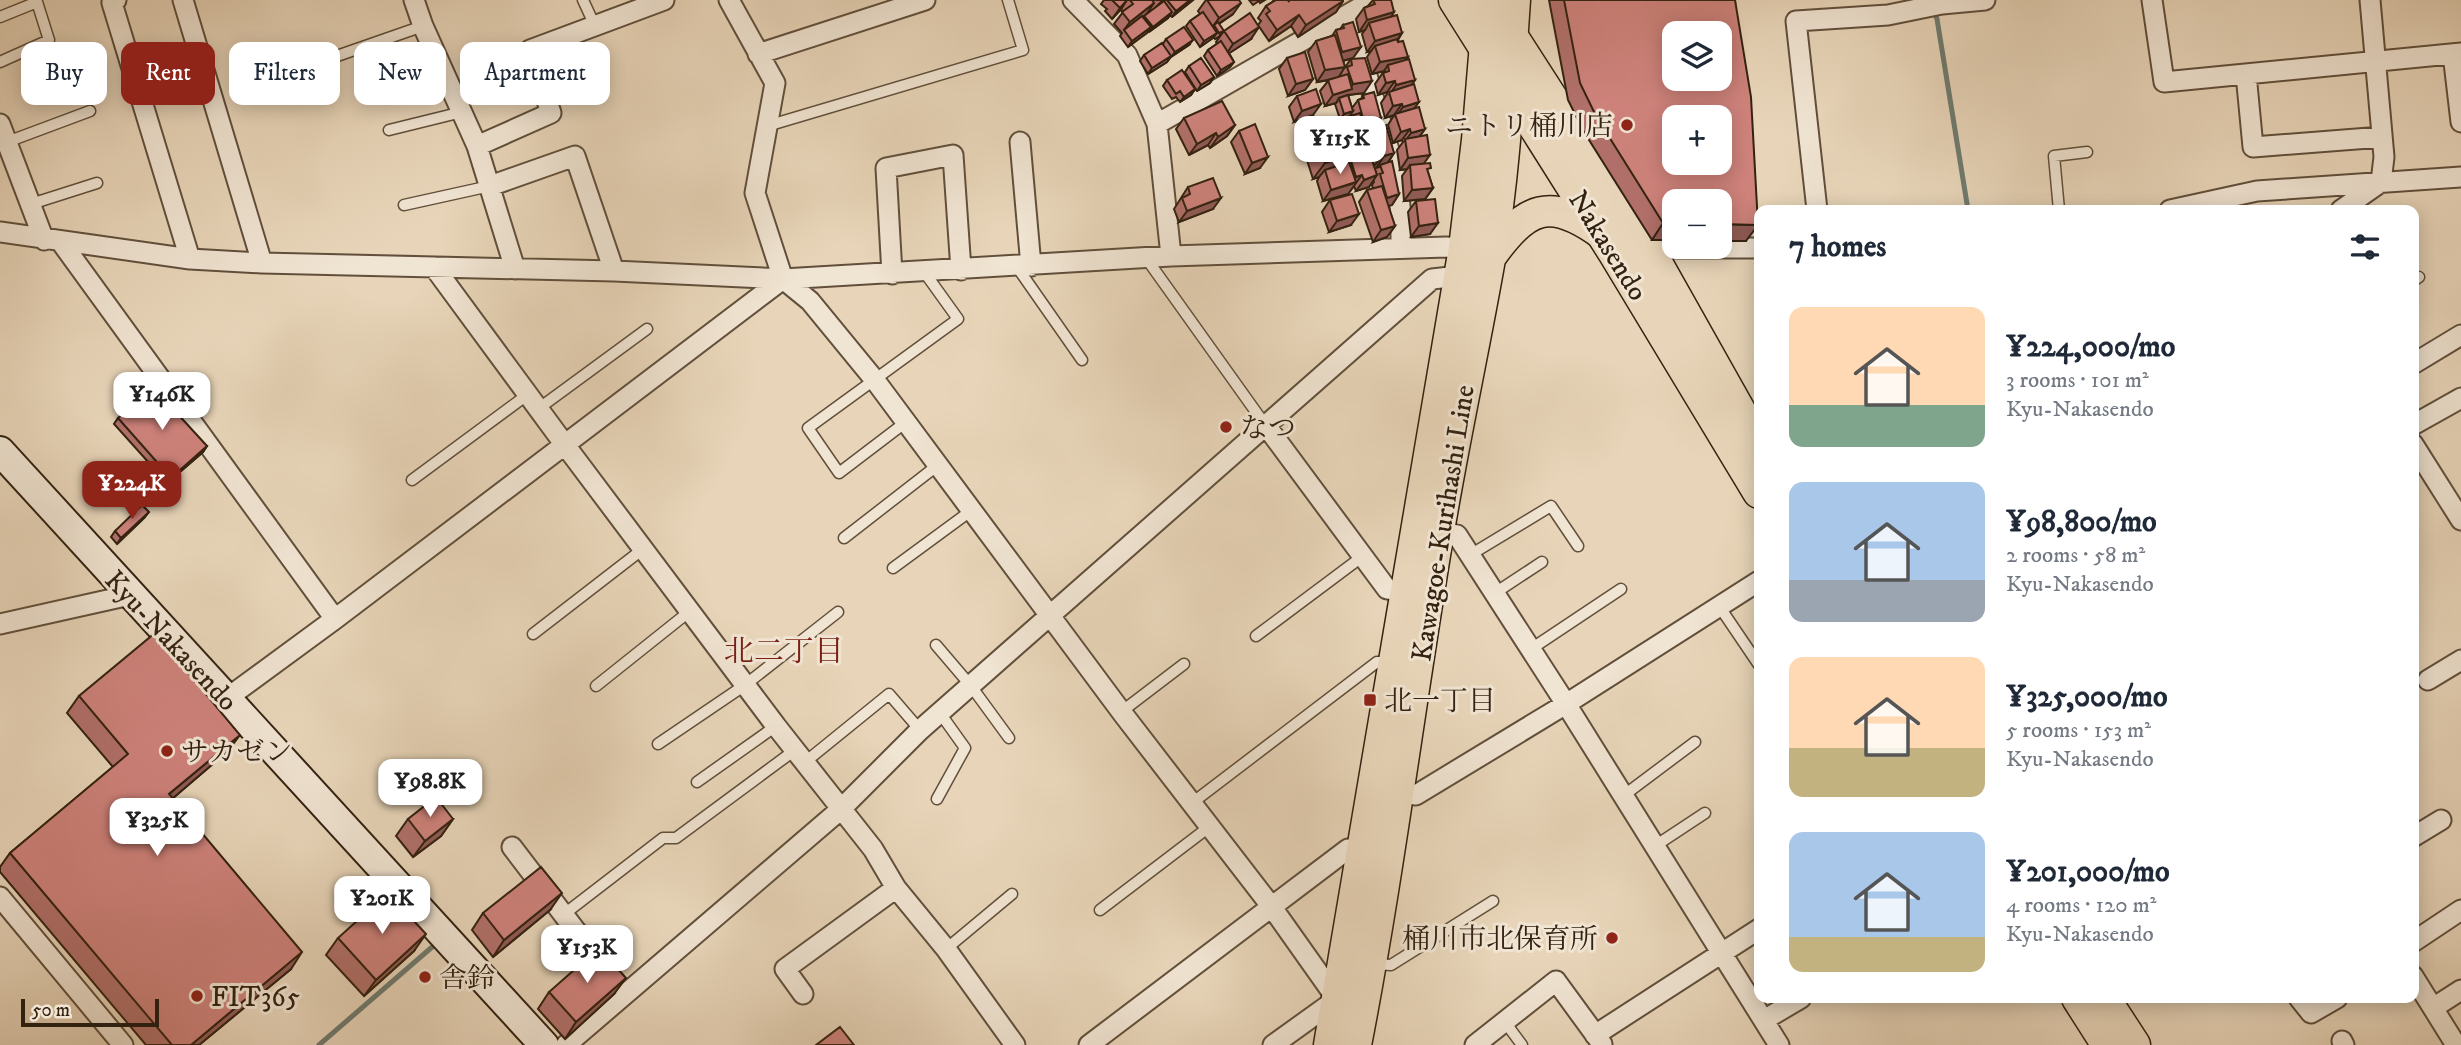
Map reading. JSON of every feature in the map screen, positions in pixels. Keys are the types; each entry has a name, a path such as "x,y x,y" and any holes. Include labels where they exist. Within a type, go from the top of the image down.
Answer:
{"highway":[{"name":"Nakasendo","path":"1455,0 1498,42 1647,247 1754,437"},
{"name":"Nakasendo","path":"1489,0 1509,85 1754,484"},
{"path":"2081,1003 2108,1045"},
{"path":"2107,1003 2134,1045"}],"main road":[{"name":"Kawagoe-Kurihashi Line","path":"1362,1040 1370,964 1438,532 1471,261 1477,141 1498,42 1515,0"},
{"name":"Kawagoe-Kurihashi Line","path":"1329,1045 1405,592 1471,261 1501,178 1509,85"},
{"path":"1471,261 1532,214 1550,210 1583,220 1608,244"},
{"name":"Kyu-Nakasendo","path":"0,452 544,1045"}],"street":[{"path":"116,0 112,3 190,259"},
{"path":"183,0 262,263"},
{"path":"414,0 477,146 514,269"},
{"path":"477,146 551,113 530,50 664,0"},
{"path":"729,0 775,83 755,193 783,279 810,301 874,379 1121,712 1271,906 1337,999 1362,1040"},
{"path":"758,54 925,0"},
{"path":"1073,0 1127,55 1157,124 1171,256"},
{"path":"1815,205 1796,21 1888,15 1942,4 1985,0"},
{"path":"2152,0 2164,82 2457,53 2461,122"},
{"path":"2348,205 2381,182 2384,157 2370,0"},
{"path":"1157,124 1361,5 1397,177 1401,248"},
{"path":"2246,74 2253,147 2382,137"},
{"path":"4,133 31,204 53,241 335,619"},
{"path":"1020,142 1024,266"},
{"path":"892,274 886,168 953,155 961,270"},
{"path":"489,186 575,156 614,271"},
{"path":"2193,205 2257,191 2461,177"},
{"path":"2257,191 2265,205"},
{"path":"0,232 190,259 614,271 783,279 1171,256 1401,248 1446,247 1471,261"},
{"path":"1608,244 1754,248"},
{"path":"566,1045 623,993 840,810 920,730 1432,279 1471,261"},
{"path":"434,267 799,757 873,849 896,888 946,949 1016,1045"},
{"path":"226,699 783,279"},
{"path":"2419,361 2461,335"},
{"path":"2419,422 2461,398"},
{"path":"1267,426 1387,589 1405,592"},
{"path":"2419,454 2461,520"},
{"path":"1438,532 1457,535 1779,1045"},
{"path":"1399,793 1416,795 1566,704 1754,584"},
{"path":"0,624 130,595"},
{"path":"2428,680 2461,660"},
{"path":"2419,833 2441,820"},
{"path":"512,847 623,993"},
{"path":"1089,1045 1348,849 1362,851"},
{"path":"803,994 785,969 896,888"},
{"path":"0,897 123,1045"},
{"path":"2419,938 2461,910"},
{"path":"1475,1045 1556,981 1599,1040 1754,932"},
{"path":"2419,986 2459,1045"},
{"path":"2433,1008 2461,990"},
{"path":"1273,1045 1337,999"},
{"path":"1764,1020 1793,1003"},
{"path":"2303,1003 2311,1013 2328,1003"}],"lane":[{"path":"583,0 595,26"},
{"path":"767,126 1023,50 1008,0"},
{"path":"0,17 37,2 50,40 0,62"},
{"path":"340,55 423,26"},
{"path":"4,133 90,111"},
{"path":"389,130 461,112"},
{"path":"2059,205 2054,156 2087,152"},
{"path":"31,204 97,183"},
{"path":"404,205 489,186"},
{"path":"1146,258 1267,426"},
{"path":"1024,266 1082,360"},
{"path":"906,422 839,472 808,428 958,319 925,272"},
{"path":"411,480 647,329"},
{"path":"844,538 938,465"},
{"path":"1470,555 1551,506 1578,546"},
{"path":"893,568 972,510"},
{"path":"533,634 643,549"},
{"path":"1255,636 1363,556"},
{"path":"1495,593 1542,562"},
{"path":"1531,649 1621,589"},
{"path":"1719,607 1754,658"},
{"path":"596,686 690,611"},
{"path":"658,744 745,685 838,612"},
{"path":"936,645 971,686 1009,738"},
{"path":"1192,803 1377,662 1393,662"},
{"path":"1121,712 1184,663"},
{"path":"563,915 663,838 676,838 889,694 920,730"},
{"path":"937,799 965,748 940,713"},
{"path":"697,782 776,726"},
{"path":"1623,796 1695,742"},
{"path":"1655,846 1705,813"},
{"path":"1100,910 1209,827"},
{"path":"946,949 1012,894"},
{"path":"1370,964 1391,965 1493,901"},
{"path":"1505,1022 1522,1045"}],"building":[{"path":"1112,0 1127,0 1120,8"},
{"path":"1130,0 1152,0 1154,3 1130,22 1122,12 1133,4"},
{"path":"1167,0 1190,0 1176,11"},
{"path":"1207,0 1239,0 1241,3 1219,18"},
{"path":"1276,0 1343,1 1306,25 1299,15 1277,30 1266,14 1270,11 1266,6"},
{"path":"1373,0 1391,0 1394,12 1367,20 1364,8 1375,4"},
{"path":"1564,0 1735,0 1751,97 1757,205 1754,205 1754,225 1732,224 1732,189 1662,189 1662,221 1596,116 1580,83"},
{"path":"1164,1 1172,12 1153,27 1144,16"},
{"path":"1203,12 1217,33 1204,41 1190,21"},
{"path":"1250,13 1259,27 1233,44 1224,31"},
{"path":"1397,15 1402,33 1375,41 1369,23"},
{"path":"1142,16 1151,27 1132,41 1124,30"},
{"path":"1218,22 1224,31 1219,33 1214,25"},
{"path":"1353,22 1361,47 1342,52 1336,30"},
{"path":"1184,27 1193,40 1175,52 1166,39"},
{"path":"1335,35 1345,67 1325,70 1316,41"},
{"path":"1397,39 1398,42 1403,41 1408,57 1380,62 1375,46"},
{"path":"1221,41 1234,62 1221,70 1208,50"},
{"path":"1162,43 1171,56 1152,68 1144,55"},
{"path":"1305,52 1313,79 1296,84 1287,58"},
{"path":"1201,58 1214,77 1201,85 1189,66"},
{"path":"1365,58 1372,81 1353,84 1347,67 1352,65 1351,59"},
{"path":"1409,59 1415,80 1396,85 1395,81 1386,83 1383,73 1389,71 1388,65"},
{"path":"1182,70 1195,89 1184,97 1180,91 1176,94 1167,80"},
{"path":"1348,74 1352,89 1333,95 1328,80"},
{"path":"1414,84 1419,102 1403,107 1402,104 1393,106 1389,92"},
{"path":"1316,89 1321,104 1302,111 1297,96"},
{"path":"1374,92 1381,118 1364,122 1358,100 1364,98 1363,95"},
{"path":"1348,95 1353,111 1344,114 1339,98"},
{"path":"1222,101 1235,125 1218,137 1216,133 1197,144 1184,118"},
{"path":"1419,107 1425,129 1411,133 1410,129 1401,132 1395,114"},
{"path":"1360,113 1370,146 1358,150 1344,118"},
{"path":"1327,120 1332,136 1312,143 1307,126"},
{"path":"1255,124 1268,157 1252,163 1239,131"},
{"path":"1386,125 1394,153 1375,156 1368,131"},
{"path":"1351,130 1358,152 1325,163 1317,141"},
{"path":"1427,135 1430,155 1408,158 1405,139"},
{"path":"1370,154 1377,175 1364,180 1362,175 1356,177 1351,161"},
{"path":"1392,161 1399,194 1387,198 1380,165"},
{"path":"1349,162 1356,182 1331,190 1325,170"},
{"path":"1430,163 1431,168 1427,169 1433,188 1412,190 1410,165"},
{"path":"1213,178 1221,198 1187,211 1182,198 1190,194 1188,187"},
{"path":"1382,186 1395,226 1381,230 1367,190"},
{"path":"1352,194 1359,214 1337,221 1330,200"},
{"path":"1435,199 1438,223 1419,226 1416,201"},
{"path":"153,387 207,446 171,478 118,418"},
{"path":"142,505 149,512 121,538 115,531"},
{"path":"155,633 240,735 169,794 302,952 191,1045 172,1045 10,853 128,754 79,696"},
{"path":"436,797 453,819 425,841 408,819"},
{"path":"541,867 562,893 504,940 483,913"},
{"path":"388,893 426,934 376,980 338,938"},
{"path":"599,948 626,978 576,1022 549,992"},
{"path":"840,1027 854,1045 816,1045"}],"waterway":[{"path":"1933,10 1937,19 1967,205"},
{"path":"319,1045 439,941"}],"place":[{"name":"ニトリ桶川店","path":"1627,125"},
{"name":"なつ","path":"1226,427"},
{"name":"北一丁目","path":"1370,700"},
{"name":"サカゼン","path":"167,751"},
{"name":"桶川市北保育所","path":"1612,938"},
{"name":"舎鈴","path":"425,977"},
{"name":"FIT365","path":"197,996"}],"district":[{"name":"北二丁目","path":"784,651"}]}
